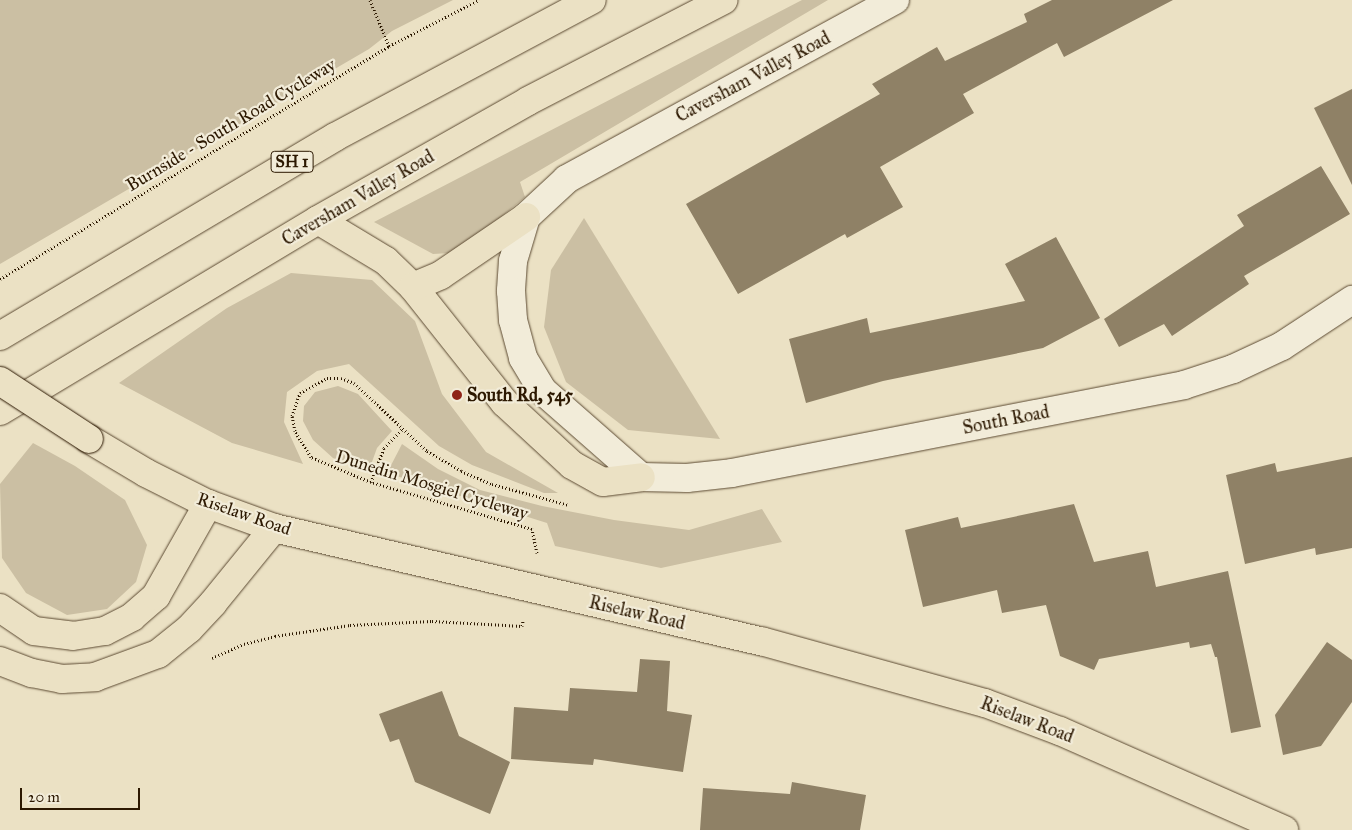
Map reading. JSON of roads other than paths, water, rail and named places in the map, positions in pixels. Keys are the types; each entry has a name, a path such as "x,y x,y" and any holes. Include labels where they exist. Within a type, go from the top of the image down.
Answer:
{"main road":[{"name":"SH 1","path":"0,336 327,142 592,0"},
{"name":"Caversham Valley Road","path":"2,405 318,220 528,102 724,0"},
{"path":"413,287 441,275 526,217"},
{"path":"318,220 386,261 413,287 504,404 572,465 603,482 641,477"},
{"name":"Riselaw Road","path":"2,405 89,438 146,473 208,504 274,528 761,641 890,675 985,703 1060,731 1284,830"},
{"path":"0,608 34,631 73,636 105,631 132,617 156,596 208,504"},
{"path":"0,661 32,673 70,678 95,677 158,654 189,629 213,603 274,528"}],"street":[{"name":"Caversham Valley Road","path":"526,217 567,179 895,0"},
{"path":"526,217 513,261 511,291 513,320 523,358 543,391 641,477"},
{"name":"South Road","path":"641,477 687,478 732,473 1184,385 1232,369 1282,346 1352,300"}],"place":[{"name":"South Rd, 545","path":"457,395"}]}
